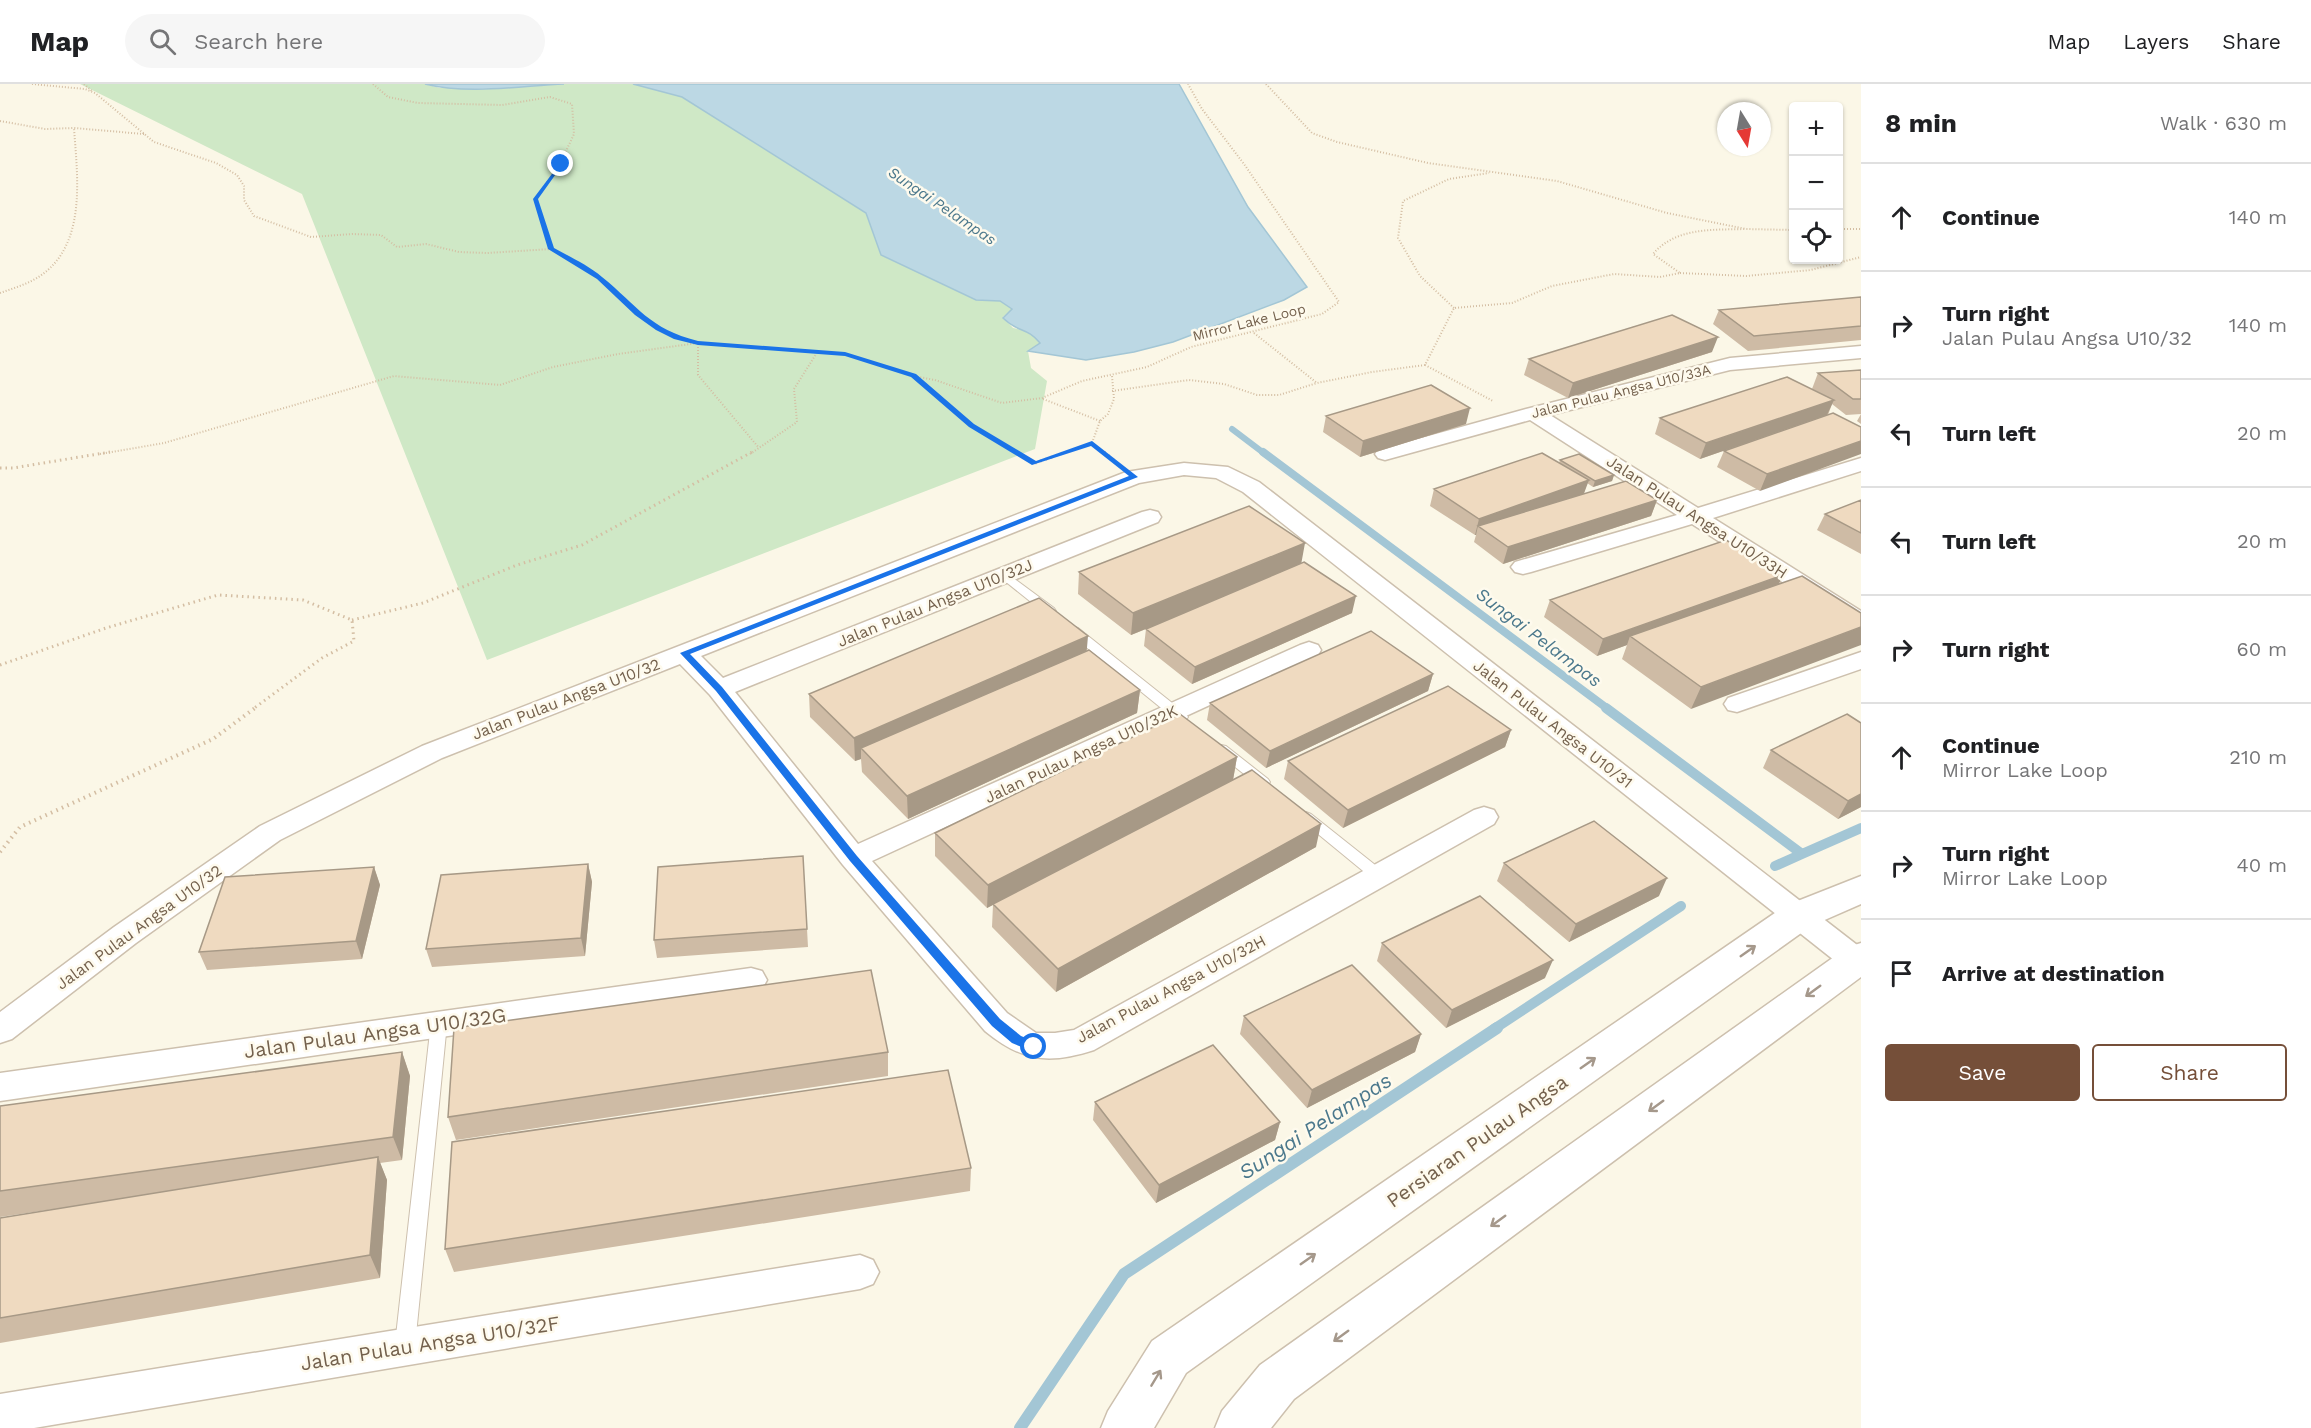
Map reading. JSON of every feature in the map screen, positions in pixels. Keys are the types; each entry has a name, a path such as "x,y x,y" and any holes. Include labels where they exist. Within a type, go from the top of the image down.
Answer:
{"street":[{"name":"Jalan Pulau Angsa U10/33A","path":"1385,454 1533,413 1730,364 1861,351"},
{"name":"Jalan Pulau Angsa U10/33H","path":"1533,413 1861,622"},
{"path":"1523,567 1861,464"},
{"name":"Jalan Pulau Angsa U10/32","path":"0,1030 125,935 270,833 432,752 1134,477 1184,469 1220,472 1251,487"},
{"name":"Jalan Pulau Angsa U10/31","path":"1251,487 1798,916 1858,959"},
{"name":"Jalan Pulau Angsa U10/32J","path":"719,689 1150,517"},
{"name":"Jalan Pulau Angsa U10/32K","path":"854,858 1184,719 1309,650"},
{"name":"Jalan Pulau Angsa U10/32H","path":"684,653 719,689 854,858 996,1022 1017,1040 1034,1047 1060,1046 1082,1041 1484,817"},
{"path":"1737,704 1861,660"},
{"name":"Persiaran Pulau Angsa","path":"1126,1428 1169,1357 1798,916 1861,889"},
{"path":"1240,1428 1277,1382 1858,959"},
{"name":"Jalan Pulau Angsa U10/32G","path":"0,1087 751,980"},
{"name":"Jalan Pulau Angsa U10/32F","path":"0,1414 860,1272"}],"lane":[{"path":"1005,576 1184,719"},
{"path":"1211,741 1277,794"},
{"path":"1295,808 1379,876"},
{"path":"405,1347 439,1023"}],"path":[{"path":"32,84 44,88 92,91"},
{"path":"84,84 115,111 136,125 144,135"},
{"path":"0,121 45,129 74,128 144,135 187,155 225,167 238,176 245,188 244,200 254,216 311,237 352,234 381,235 397,247 426,244 459,252 487,253 551,249 536,199 561,164 574,134 572,104 560,98 548,96 515,104 433,104 388,98 374,84"},
{"name":"Mirror Lake Loop","path":"551,249 599,277 637,314 677,338 698,343 845,354 913,376 935,380 1002,403 1042,398 1082,381 1147,367 1191,347 1322,314 1339,302 1244,164 1202,109 1188,84"},
{"path":"1266,84 1312,133 1337,142 1428,163 1557,181 1667,213 1746,229"},
{"path":"0,294 21,288 56,265 76,220 78,182 74,128"},
{"path":"1496,172 1449,179 1403,201 1398,238 1420,276 1454,308 1512,303 1552,286 1614,274 1660,277 1680,273 1746,276 1811,270 1861,257"},
{"path":"1680,273 1653,254 1660,243 1681,234 1746,229 1789,230"},
{"path":"1843,229 1861,229"},
{"path":"1425,365 1454,308"},
{"path":"1254,332 1317,382"},
{"path":"0,468 13,468 164,443 394,376 500,385 553,367 618,354 698,343 698,375 759,448"},
{"path":"0,665 106,628 218,595 303,600 352,620 423,603 517,565 582,545 759,448 798,422 794,389 818,351"},
{"path":"1112,391 1189,380 1224,384 1257,395 1279,395 1317,382 1425,365 1498,404 1533,413"},
{"path":"913,376 972,426 1035,463 1092,443"},
{"path":"1092,443 1100,421 1108,414 1114,399 1112,376"},
{"path":"1042,398 1100,421"},
{"path":"1092,443 1134,477"},
{"path":"0,852 20,827 213,739 322,658 354,640 352,620"}],"green space":[{"path":"80,84 425,84 440,88 480,88 564,84 633,84 682,97 866,213 881,255 976,300 1000,301 1012,309 1003,317 1013,328 1031,332 1040,344 1028,351 1031,368 1047,381 1035,449 487,660 302,194"}],"water":[{"path":"425,84 564,84 459,89"},
{"path":"633,84 1179,84 1248,207 1307,287 1284,300 1173,342 1134,352 1086,360 1028,351 1040,343 1031,334 1013,326 1003,318 1012,309 1000,301 976,300 881,255 866,213 682,97"}],"building":[{"path":"1861,297 1861,326 1754,336 1719,310"},
{"path":"1672,315 1718,337 1573,383 1529,359"},
{"path":"1861,370 1861,399 1853,399 1818,373"},
{"path":"1787,377 1834,400 1706,443 1660,418"},
{"path":"1431,385 1470,408 1363,441 1326,416"},
{"path":"1833,413 1861,427 1861,441 1767,474 1724,451"},
{"path":"1542,453 1589,480 1479,519 1434,489"},
{"path":"1579,454 1614,475 1595,481 1560,460"},
{"path":"1626,481 1657,500 1508,547 1478,526"},
{"path":"1861,500 1861,533 1825,514"},
{"path":"1249,506 1305,543 1133,613 1079,572"},
{"path":"1726,540 1783,575 1603,639 1550,600"},
{"path":"1304,562 1356,596 1195,667 1146,629"},
{"path":"1802,576 1861,613 1861,627 1701,687 1630,636"},
{"path":"1039,598 1088,636 854,738 809,694"},
{"path":"1371,631 1433,674 1270,751 1210,703"},
{"path":"1089,650 1140,690 907,796 861,748"},
{"path":"1448,686 1511,730 1348,810 1288,761"},
{"path":"1180,714 1237,757 988,885 935,833"},
{"path":"1847,714 1861,723 1861,794 1848,801 1771,750"},
{"path":"1252,770 1321,824 1058,969 993,904"},
{"path":"1594,821 1667,878 1576,924 1504,863"},
{"path":"803,856 807,929 654,940 658,867"},
{"path":"588,864 581,938 426,949 441,875"},
{"path":"374,867 356,941 199,952 225,877"},
{"path":"1480,896 1553,960 1452,1010 1382,943"},
{"path":"1352,965 1421,1034 1312,1090 1244,1016"},
{"path":"871,970 888,1052 448,1117 454,1028"},
{"path":"1213,1045 1280,1122 1159,1185 1095,1102"},
{"path":"402,1052 393,1137 0,1191 0,1106"},
{"path":"948,1070 971,1168 445,1249 452,1142"},
{"path":"378,1157 370,1255 0,1318 0,1218"}],"waterway":[{"name":"Sungai Pelampas","path":"1232,429 1265,454"},
{"name":"Sungai Pelampas","path":"1263,452 1608,709"},
{"name":"Sungai Pelampas","path":"1606,708 1802,854"},
{"path":"1802,854 1861,828"},
{"name":"Sungai Pelampas","path":"1775,866 1802,854"},
{"name":"Sungai Pelampas","path":"1494,1029 1681,906"},
{"name":"Sungai Pelampas","path":"1020,1428 1124,1274 1497,1028"}],"route":[{"path":"561,164 536,199 551,249 599,277 637,314 658,328 677,338 698,343 845,354 913,376 972,426 1035,463 1092,443 1134,477 684,653 719,689 854,858 996,1022 1017,1040 1034,1047"}]}
